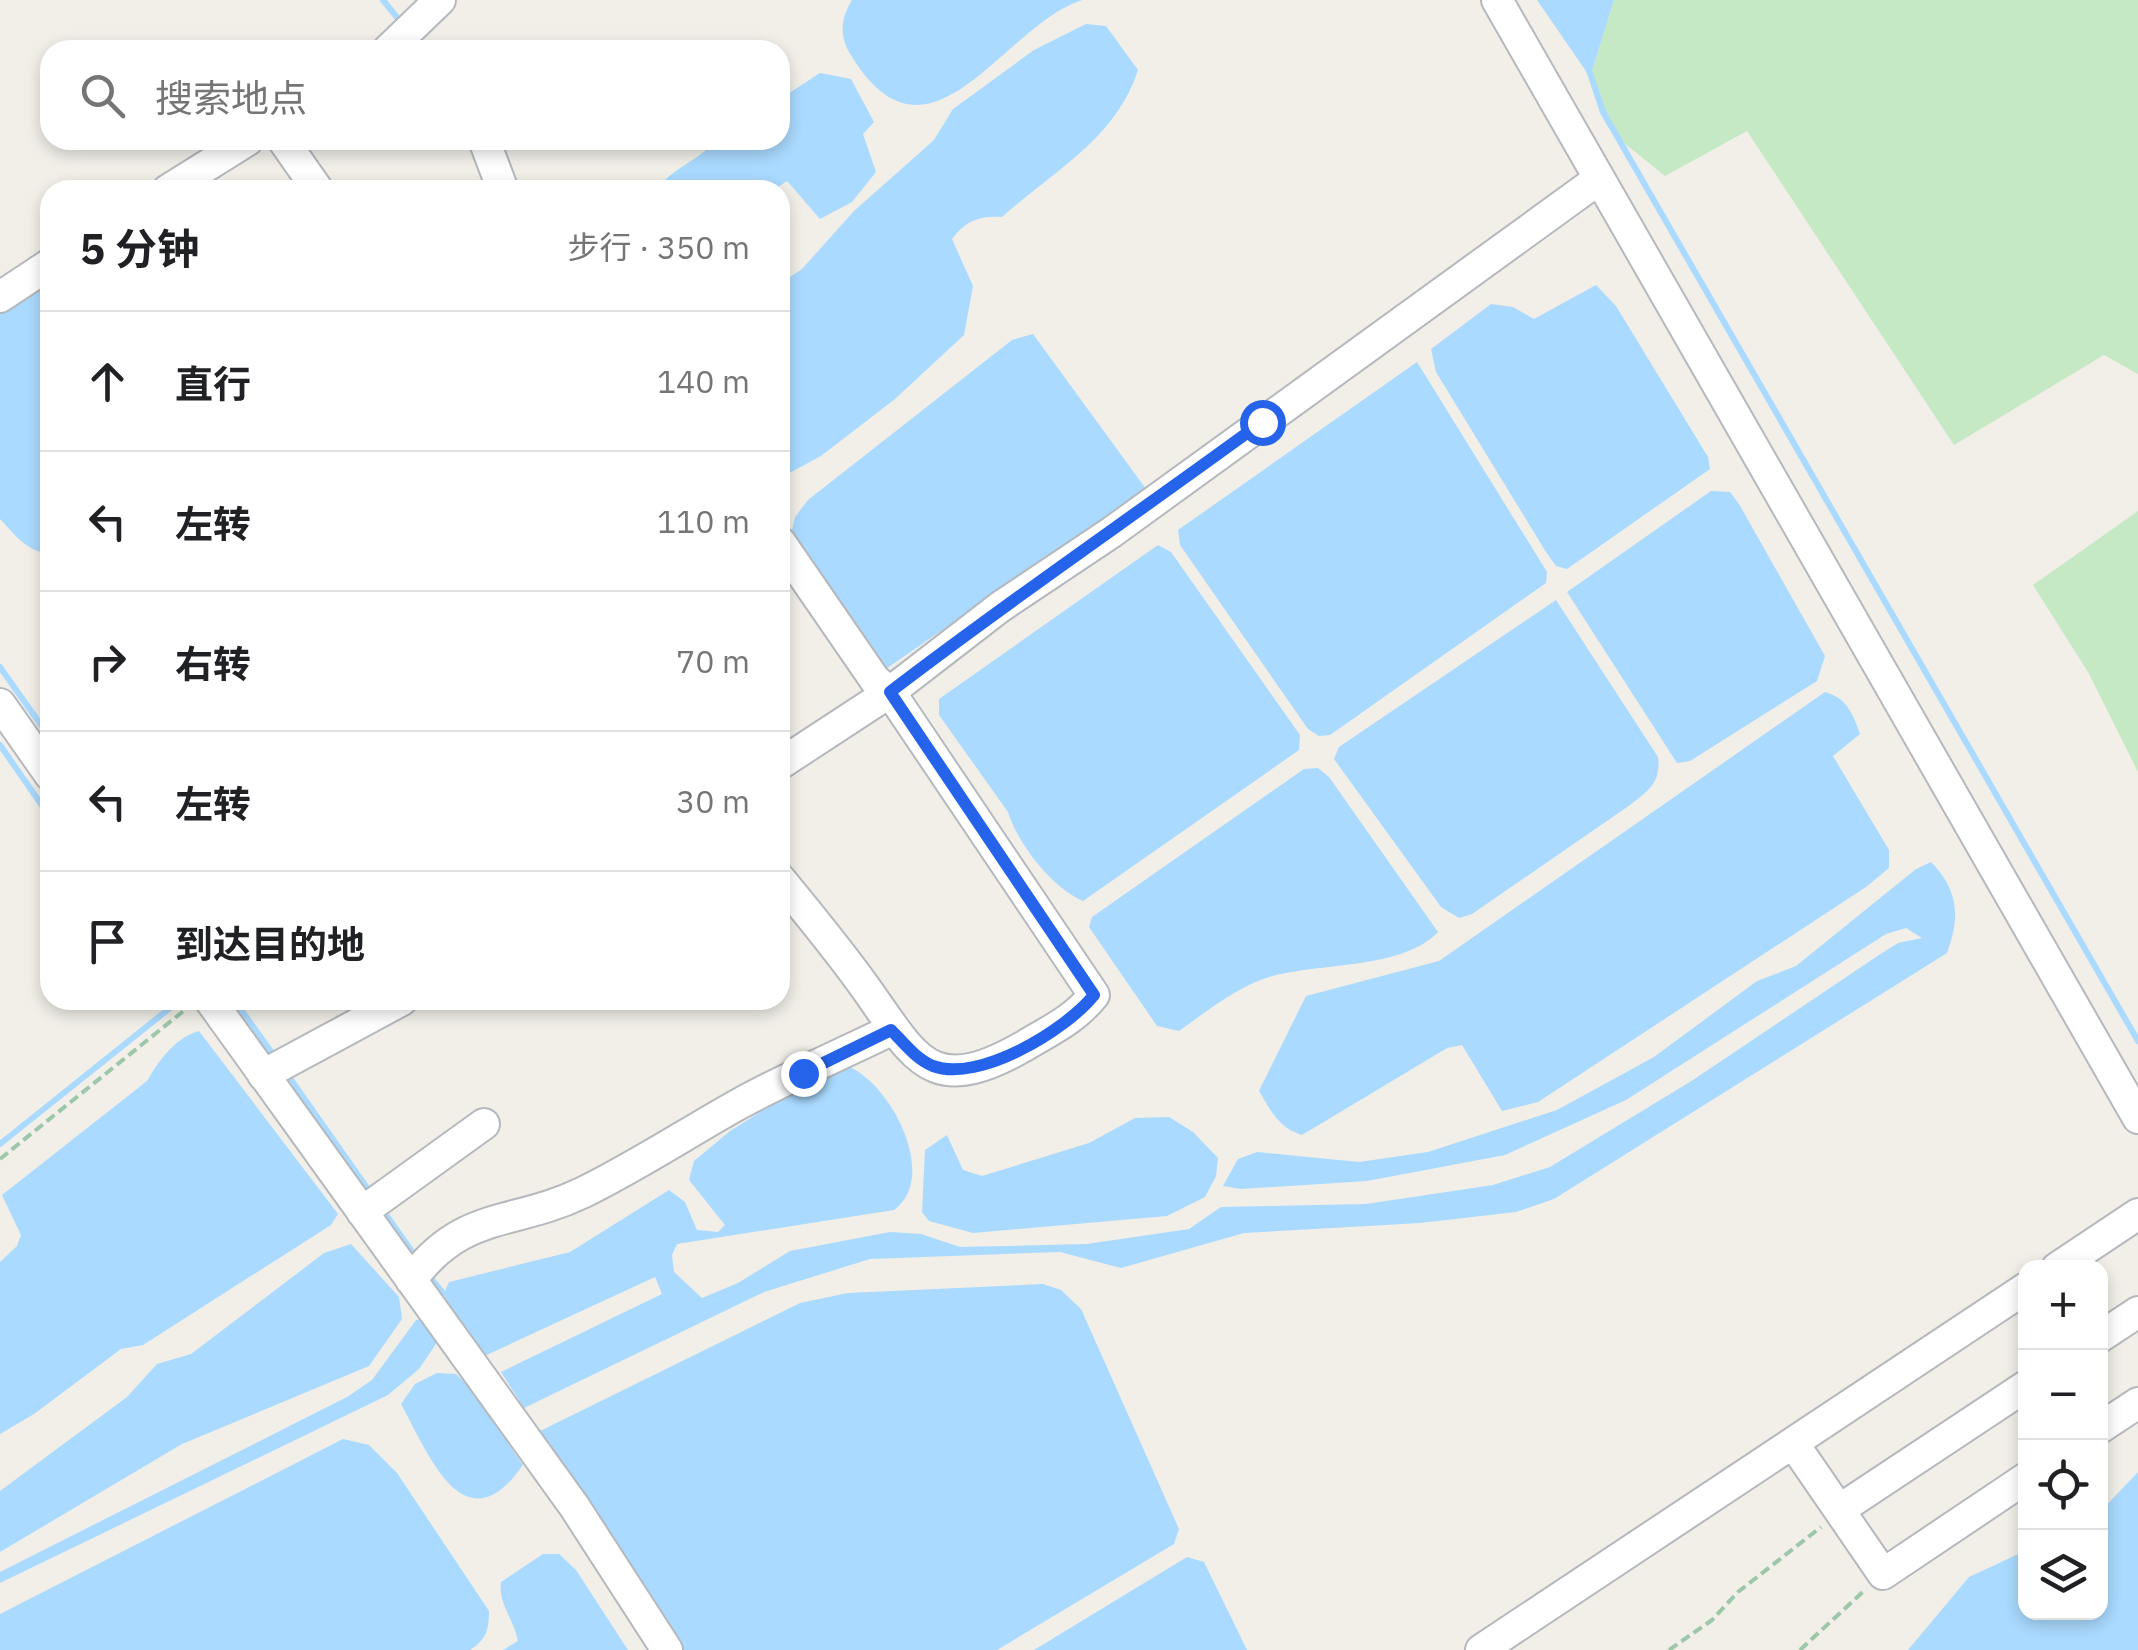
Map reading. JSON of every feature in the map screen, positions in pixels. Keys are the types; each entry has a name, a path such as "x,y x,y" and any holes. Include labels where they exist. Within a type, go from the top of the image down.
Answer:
{"street":[{"path":"405,40 440,0"},
{"path":"1497,0 2138,1118"},
{"path":"184,180 232,150"},
{"path":"290,150 311,180"},
{"path":"488,150 499,180"},
{"path":"790,757 890,692 1000,607 1112,532 1441,290 1600,179"},
{"path":"0,297 40,271"},
{"path":"790,557 874,680 890,692 1094,995 1079,1014 995,1062 956,1071 919,1058 891,1030 855,973 790,892"},
{"path":"0,704 40,761"},
{"path":"217,1010 574,1506 666,1650"},
{"path":"263,1075 383,1010"},
{"path":"411,1280 430,1254 467,1228 550,1206 585,1191 744,1102 891,1030"},
{"path":"362,1212 484,1124"},
{"path":"2069,1260 2138,1214"},
{"path":"1481,1650 2018,1293"},
{"path":"2108,1331 2138,1312"},
{"path":"1839,1510 2018,1391"},
{"path":"2108,1423 2138,1403"},
{"path":"1793,1443 1883,1574 2018,1483"}],"path":[{"path":"0,1159 186,1010"},
{"path":"1668,1650 1712,1620 1738,1592 1839,1510"},
{"path":"1800,1650 1883,1574"}],"green space":[{"path":"1614,0 2138,0 2138,374 2104,355 1954,445 1747,131 1665,176 1618,138 1590,77"},
{"path":"2138,511 2138,772 2088,672 2033,585"}],"water":[{"path":"852,0 1082,0 1052,15 966,85 938,101 910,104 881,92 848,50 843,28"},
{"path":"1537,0 1614,0 1590,77"},
{"path":"1086,24 1106,26 1138,70 1114,116 1080,152 1002,217 974,220 952,239 973,286 964,335 895,399 821,456 790,473 790,277 802,269 854,211 934,140 953,109 1034,50"},
{"path":"820,73 851,79 874,122 863,134 876,172 852,202 820,219 790,180 666,180 706,150 790,150 790,92"},
{"path":"40,284 40,551 28,546 0,519 0,310"},
{"path":"1596,285 1616,306 1708,457 1710,469 1567,569 1556,566 1546,552 1436,372 1431,349 1491,304 1513,307 1534,319"},
{"path":"1033,334 1146,489 883,671 791,534 795,517 808,500 1012,340"},
{"path":"1417,362 1547,572 1546,583 1330,735 1319,736 1308,729 1180,545 1178,530"},
{"path":"1711,491 1730,492 1739,504 1825,656 1817,681 1690,761 1677,763 1567,592"},
{"path":"1158,545 1171,552 1300,735 1299,750 1083,901 1048,876 1028,851 1008,812 939,715 939,699"},
{"path":"1556,600 1658,757 1658,773 1648,790 1630,805 1472,914 1459,918 1441,907 1334,759 1339,747"},
{"path":"1825,692 1844,703 1855,720 1860,734 1833,756 1889,850 1889,868 1866,887 1538,1102 1502,1111 1462,1045 1447,1048 1302,1135 1276,1118 1259,1091 1306,996 1439,961"},
{"path":"1318,768 1329,777 1438,932 1422,945 1402,953 1255,982 1179,1031 1157,1026 1089,927 1092,917 1304,769"},
{"path":"1931,862 1947,883 1954,905 1954,928 1947,953 1554,1199 1516,1212 1420,1223 1244,1233 1121,1268 1060,1252 870,1259 764,1292 524,1408 501,1372 662,1294 655,1277 478,1359 445,1302 449,1282 570,1252 669,1190 685,1202 697,1230 718,1232 725,1225 689,1180 694,1161 730,1131 839,1063 874,1085 902,1127 912,1174 907,1194 894,1210 677,1244 672,1255 674,1272 702,1298 738,1283 790,1251 890,1232 921,1234 960,1247 1087,1244 1189,1229 1221,1207 1366,1204 1493,1185 1550,1167 1693,1080 1898,943 1922,938 1906,928 1886,934 1626,1100 1505,1155 1367,1181 1241,1189 1223,1186 1238,1159 1257,1152 1359,1162 1428,1152 1557,1110 1654,1057 1757,981 1796,966 1916,869"},
{"path":"199,1031 338,1214 331,1225 143,1345 121,1349 34,1414 0,1434 0,1262 17,1246 21,1235 2,1195 147,1081 169,1050"},
{"path":"1169,1117 1193,1132 1218,1158 1216,1176 1205,1197 1167,1216 973,1233 929,1221 922,1212 925,1150 947,1135 963,1170 982,1176 1089,1143 1135,1118"},
{"path":"351,1244 399,1297 402,1319 369,1366 182,1444 0,1552 0,1491 127,1397 157,1364 191,1354 324,1253"},
{"path":"1043,1284 1061,1290 1081,1309 1179,1529 1174,1544 997,1650 682,1650 538,1432 800,1303 848,1293"},
{"path":"424,1318 438,1341 419,1369 388,1395 0,1583 0,1572 347,1397 372,1380 416,1320"},
{"path":"437,1373 456,1374 467,1385 523,1465 502,1488 484,1498 467,1496 451,1486 424,1448 401,1404 415,1384"},
{"path":"343,1439 369,1445 397,1473 489,1611 486,1634 470,1650 0,1650 0,1614"},
{"path":"2138,1472 2138,1650 1908,1650 1969,1577 2018,1554 2018,1620 2108,1620 2108,1504"},
{"path":"543,1554 559,1554 576,1570 628,1650 503,1650 518,1641 502,1597 501,1582"},
{"path":"1187,1557 1204,1562 1247,1650 1034,1650"}],"waterway":[{"path":"383,0 400,21"},
{"path":"1589,70 1603,112 2138,1041"},
{"path":"0,667 40,724"},
{"path":"0,745 40,803"},
{"path":"0,1144 168,1010"},
{"path":"241,1010 277,1060"},
{"path":"287,1074 372,1195"},
{"path":"382,1209 418,1260"},
{"path":"428,1275 443,1293"}],"route":[{"path":"803,1073 891,1030 919,1058 933,1066 956,1071 995,1062 1079,1014 1094,995 890,692 1000,607 1112,532 1262,422"}]}
